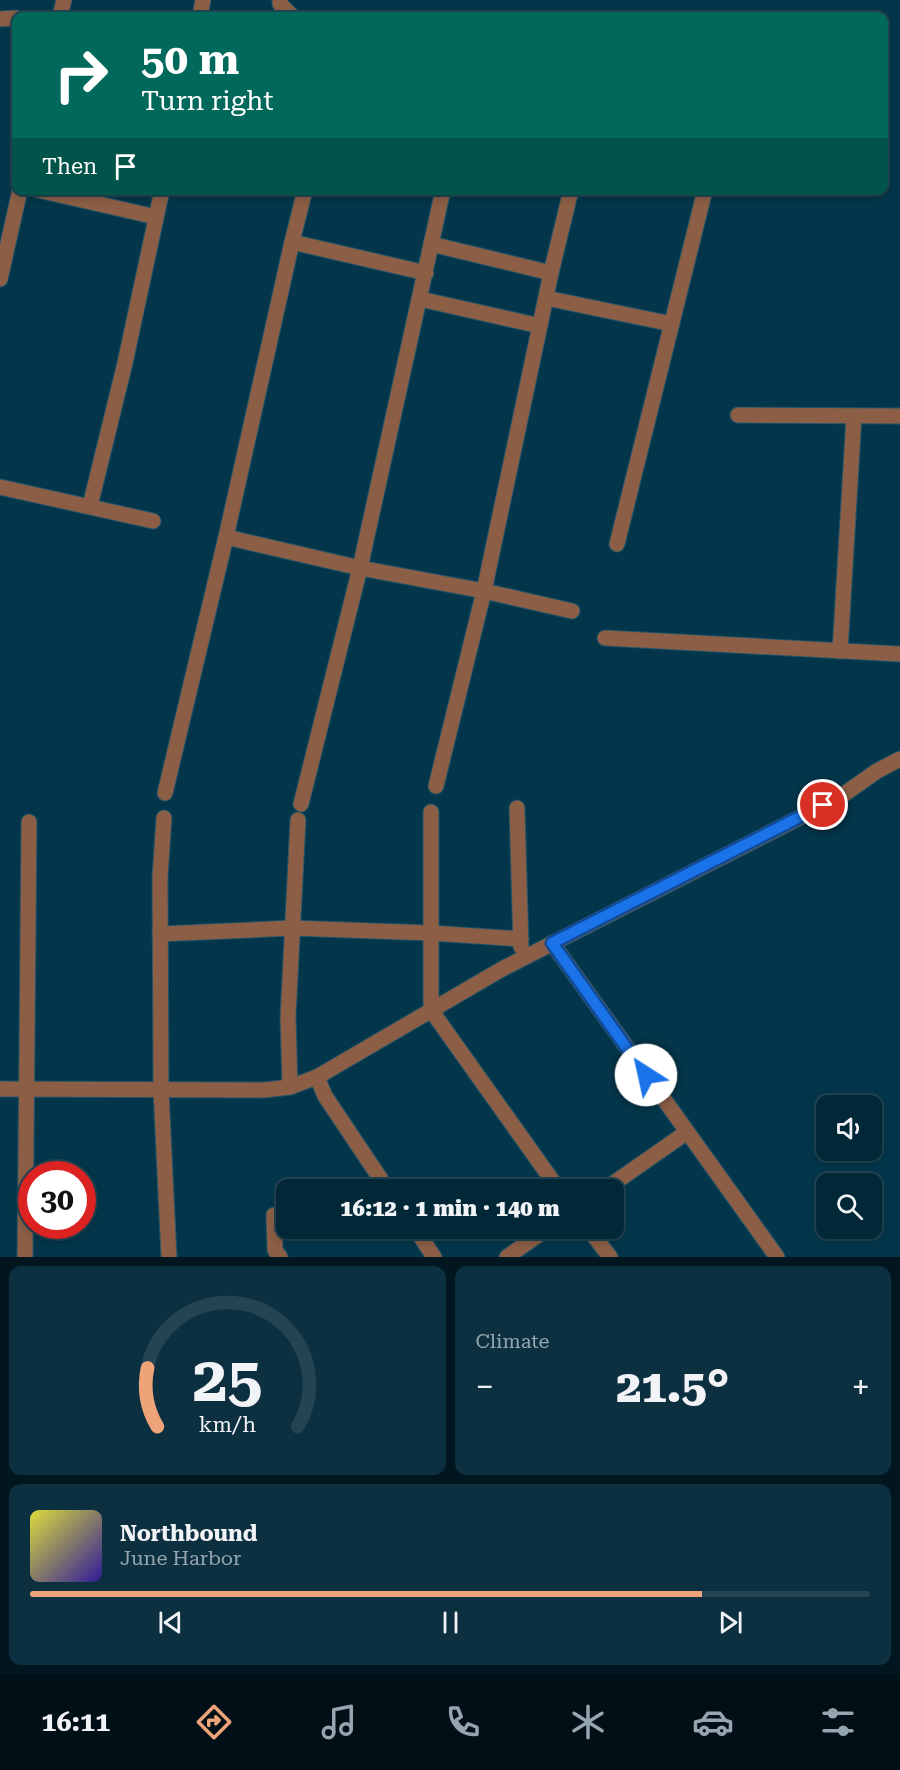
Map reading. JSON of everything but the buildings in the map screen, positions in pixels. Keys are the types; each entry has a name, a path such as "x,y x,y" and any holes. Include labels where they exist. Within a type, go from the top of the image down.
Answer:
{"street":[{"path":"280,0 280,4 288,12"},
{"path":"0,279 19,195"},
{"path":"60,195 156,217"},
{"path":"90,506 125,363 161,195"},
{"path":"165,794 304,195"},
{"path":"301,804 360,568 442,195"},
{"path":"436,786 484,591 551,273 570,195"},
{"path":"617,544 704,195"},
{"path":"292,242 426,273"},
{"path":"431,243 551,273"},
{"path":"546,298 672,324"},
{"path":"420,299 540,326"},
{"path":"738,414 900,416"},
{"path":"840,651 854,416"},
{"path":"0,487 153,521"},
{"path":"226,537 360,568 484,591 572,611"},
{"path":"605,638 900,654"},
{"path":"0,1089 264,1090 290,1087 317,1077 521,959 840,797 877,771 900,759"},
{"path":"517,808 521,959"},
{"path":"431,812 431,1010 551,1179"},
{"path":"164,818 160,877 161,1090 169,1257"},
{"path":"290,1087 288,1017 298,820"},
{"path":"25,1257 29,822"},
{"path":"160,934 292,928 521,939"},
{"path":"552,943 777,1257"},
{"path":"317,1077 331,1106 381,1179"},
{"path":"620,1179 687,1132"},
{"path":"274,1215 275,1250 280,1257"},
{"path":"422,1239 434,1257"},
{"path":"507,1257 532,1239"},
{"path":"596,1239 610,1257"}],"route":[{"path":"646,1075 552,943 823,805"}]}
